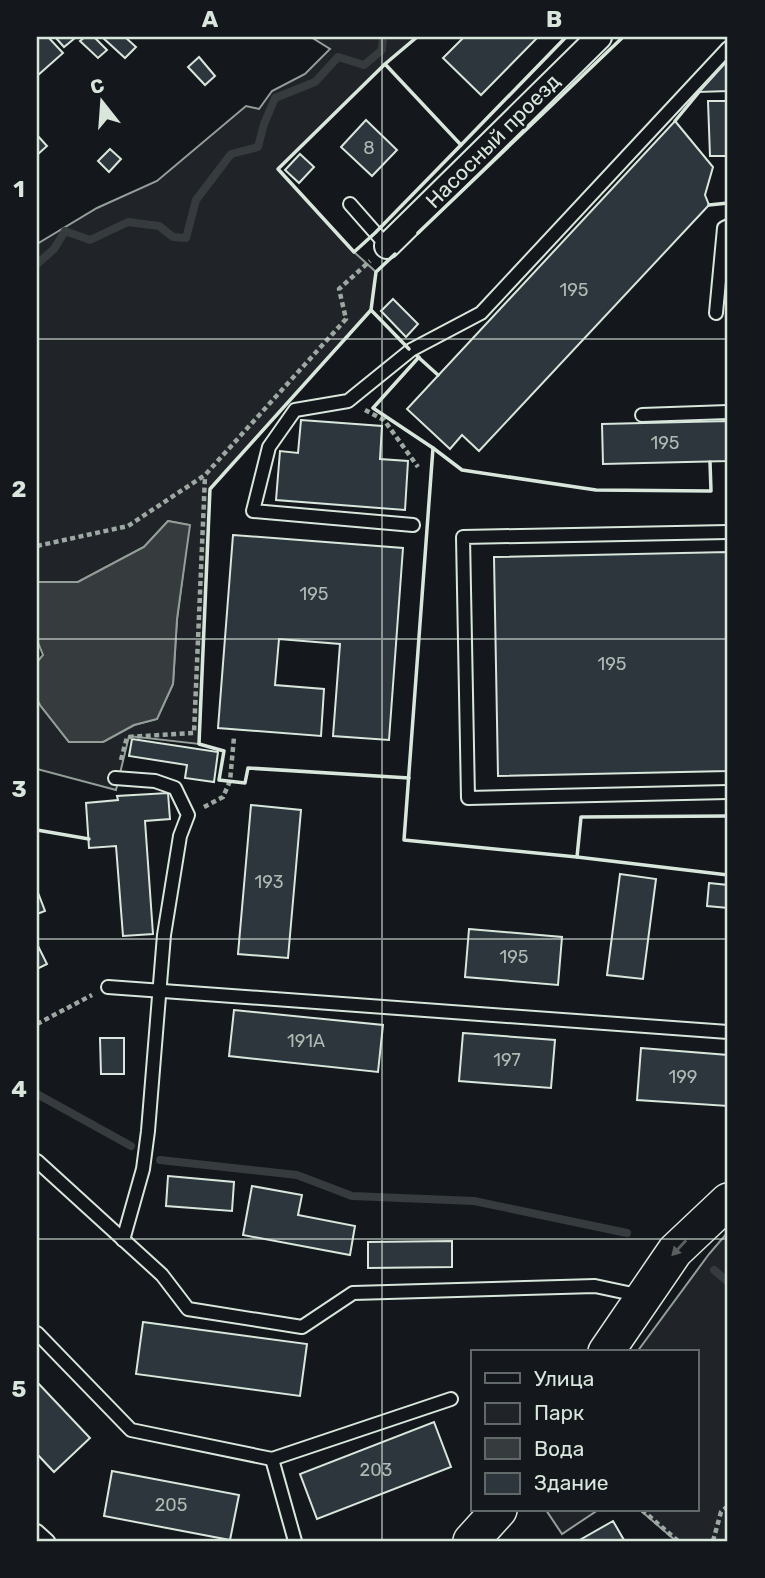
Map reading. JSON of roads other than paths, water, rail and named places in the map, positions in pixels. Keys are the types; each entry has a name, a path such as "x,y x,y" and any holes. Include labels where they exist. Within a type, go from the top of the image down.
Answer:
{"main road":[{"path":"607,1350 675,1251 728,1201"},
{"path":"471,1541 497,1512"}],"street":[{"name":"Насосный проезд","path":"387,246 599,37"}],"lane":[{"path":"413,525 253,511 269,447 295,410 348,401 411,351 481,313 728,48"},
{"path":"350,204 387,246"},
{"path":"716,313 724,228 728,226"},
{"path":"642,415 728,412"},
{"path":"728,532 463,537 468,798 728,792"},
{"path":"115,778 155,781 175,788 188,815 180,836 164,935 143,1169 123,1240"},
{"path":"108,987 728,1031"},
{"path":"37,1161 162,1275 188,1308 302,1327 353,1293 595,1286 643,1296"},
{"path":"37,1333 131,1430 272,1459 451,1399"},
{"path":"272,1459 295,1541"},
{"path":"37,1531 48,1541"}],"water":[{"path":"168,521 190,525 177,619 173,684 157,719 134,725 103,742 69,742 37,699 37,662 43,655 37,640 37,582 78,582 144,547"}],"waterway":[{"path":"37,264 54,249 65,231 90,240 128,222 159,226 173,237 186,238 196,200 231,154 258,147 275,98 315,82 338,57 364,65 382,50 383,37"},
{"path":"37,1094 131,1146"},
{"path":"160,1160 297,1175 352,1196 474,1201 627,1233"},
{"path":"714,1270 728,1282"}]}
